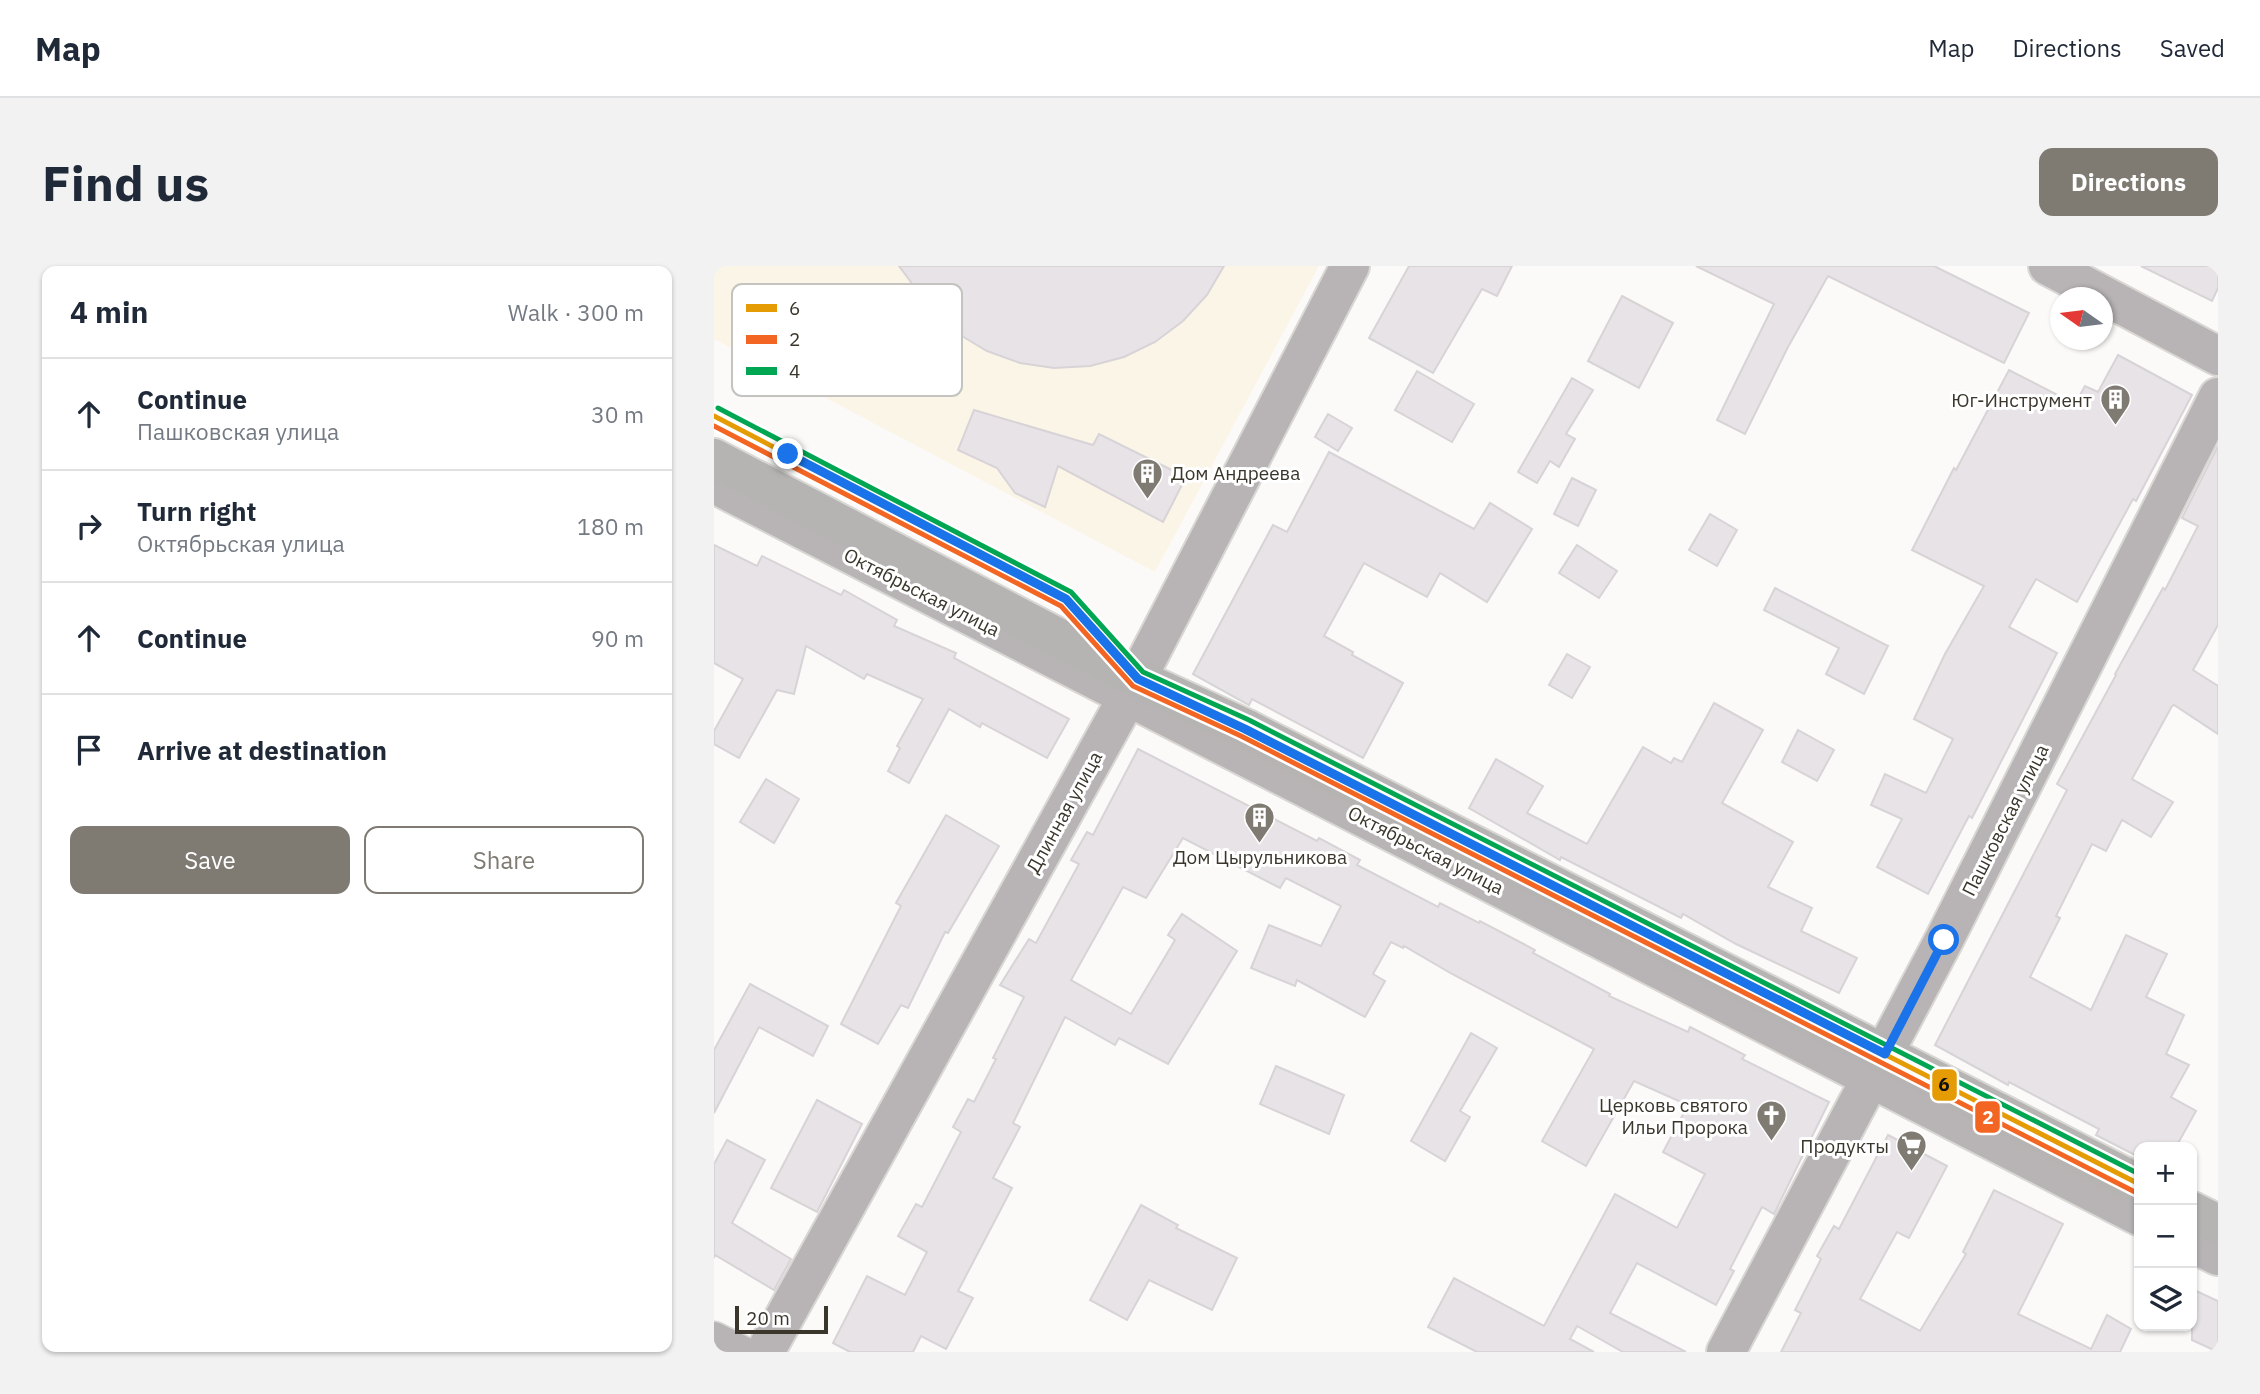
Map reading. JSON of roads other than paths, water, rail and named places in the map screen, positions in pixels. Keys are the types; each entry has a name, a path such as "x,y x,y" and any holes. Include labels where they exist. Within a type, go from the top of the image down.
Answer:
{"main road":[{"name":"Октябрьская улица","path":"714,458 1132,688 1245,729 1878,1066 2134,1182"},
{"path":"2197,1214 2218,1224"}],"street":[{"name":"Длинная улица","path":"765,1352 1132,688 1350,266"},
{"path":"2048,266 2218,356"},
{"name":"Пашковская улица","path":"1726,1352 1944,940 2218,397"},
{"name":"Октябрьская улица","path":"714,484 1132,688"},
{"name":"Октябрьская улица","path":"1878,1066 2134,1213"},
{"path":"2197,1246 2218,1256"},
{"path":"714,1338 742,1352"}],"lane":[{"path":"714,416 1066,599 1132,688"}],"place":[{"name":"Юг-Инструмент","path":"2115,427"},
{"name":"Дом Андреева","path":"1148,500"},
{"name":"Дом Цырульникова","path":"1260,845"},
{"name":"Церковь святого Ильи Пророка","path":"1771,1143"},
{"name":"Продукты","path":"1912,1173"}]}
